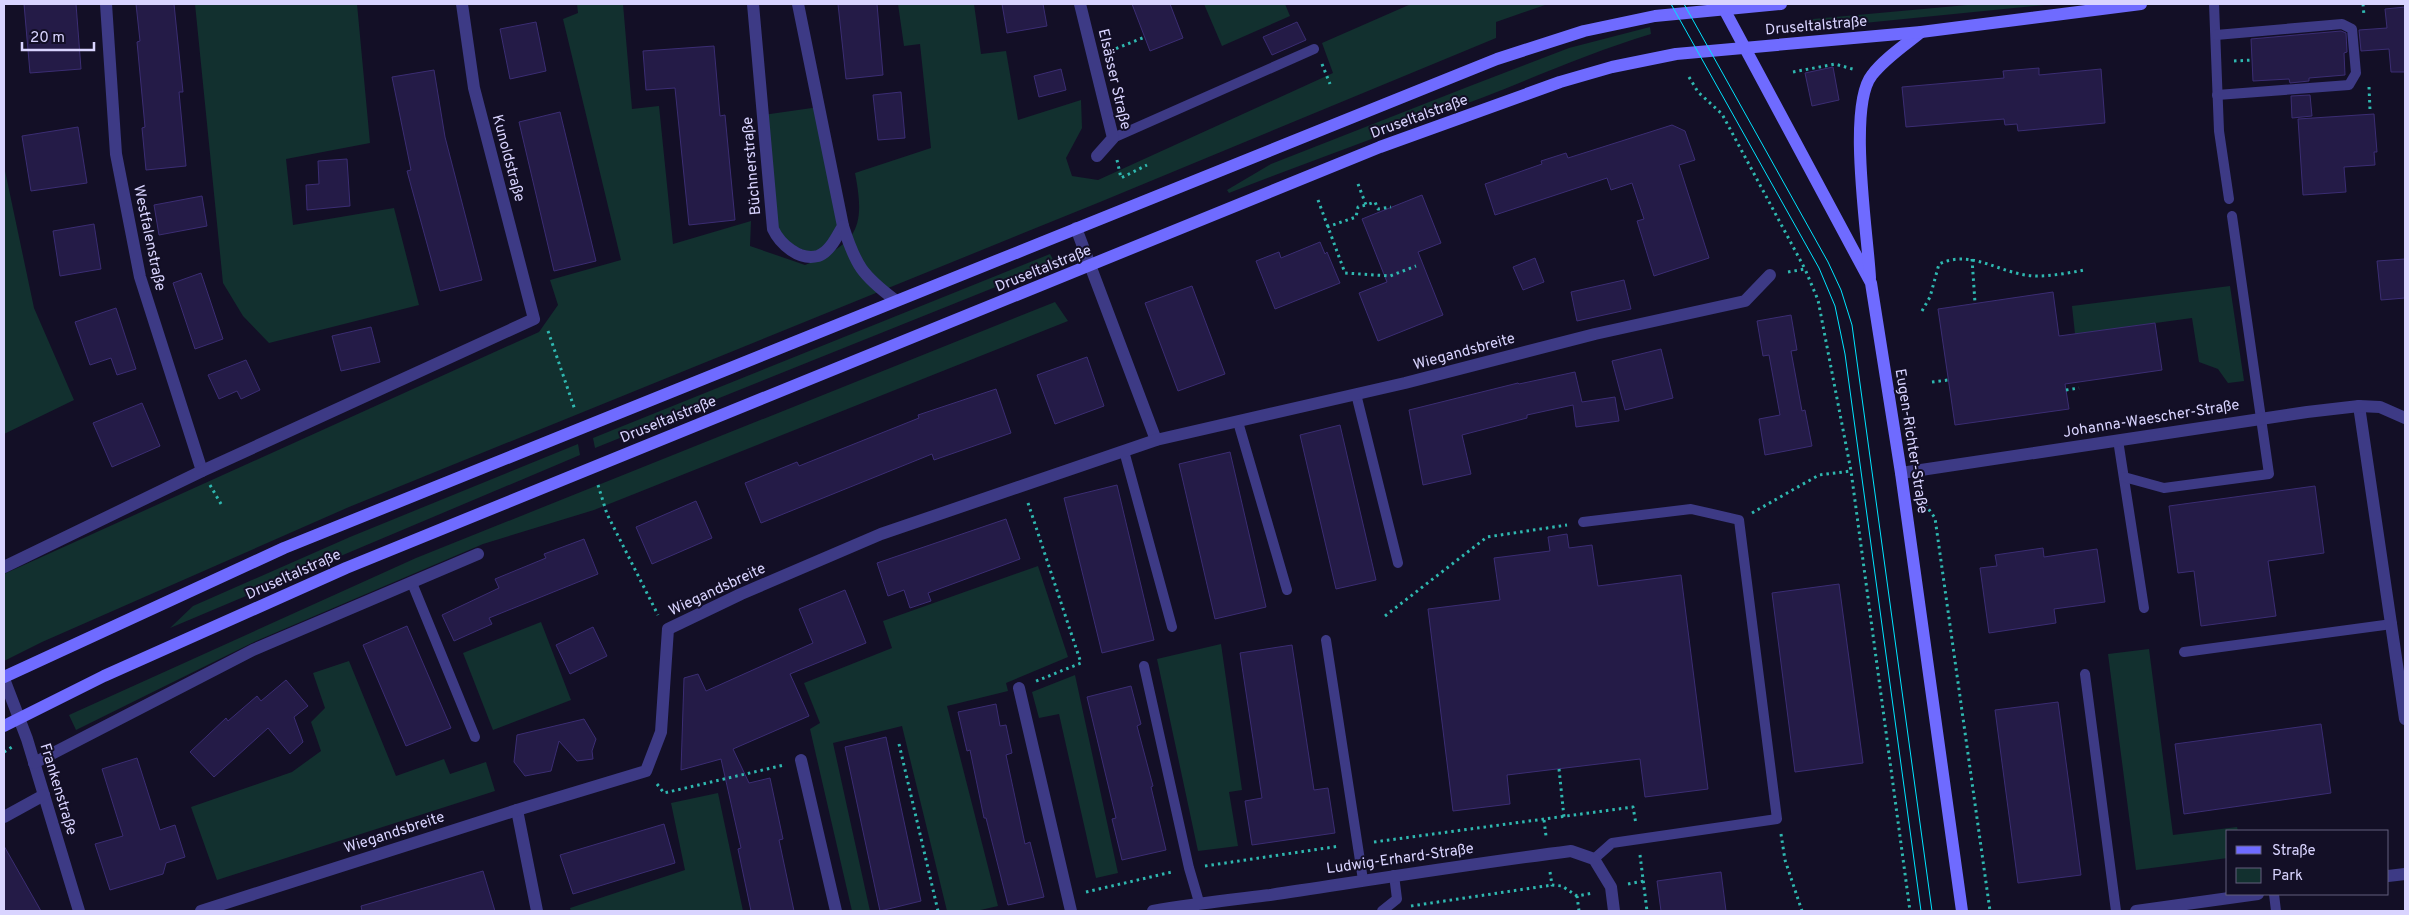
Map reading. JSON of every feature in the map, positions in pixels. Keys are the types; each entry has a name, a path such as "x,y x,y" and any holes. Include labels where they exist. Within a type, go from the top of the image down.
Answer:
{"main road":[{"name":"Druseltalstraße","path":"4,678 284,548 895,300 1497,59 1584,31 1655,16 1723,6 1781,4"},
{"name":"Druseltalstraße","path":"4,726 104,676 346,568 1380,148 1560,82 1655,58 1745,47 1920,32 2141,4"},
{"name":"Eugen-Richter-Straße","path":"1723,6 1871,283 1901,473 1962,911"},
{"path":"1871,283 1862,179 1862,96 1871,75 1920,32"}],"street":[{"name":"Westfalenstraße","path":"106,4 116,154 140,277 202,471"},
{"name":"Kunoldstraße","path":"462,4 474,88 534,319"},
{"name":"Büchnerstraße","path":"753,4 773,229 778,239 792,251 804,256 818,256 827,249 843,226"},
{"path":"798,4 843,226 852,254 868,280 895,300"},
{"name":"Elsässer Straße","path":"1080,4 1113,138 1097,156"},
{"path":"1076,228 1156,440"},
{"name":"Wiegandsbreite","path":"201,911 517,810 646,771 662,732 668,629 741,594 880,534 1156,440 1405,383 1594,334 1745,301 1770,275"},
{"path":"4,567 202,471 534,319"},
{"path":"2358,406 2405,719"},
{"name":"Johanna-Waescher-Straße","path":"1901,473 2261,417 2358,406 2380,407 2405,418"},
{"path":"34,764 254,650 478,554"},
{"name":"Frankenstraße","path":"4,678 20,718 79,911"},
{"path":"1019,688 1071,911"},
{"path":"801,760 836,911"},
{"path":"4,817 44,795"},
{"path":"517,810 537,911"},
{"name":"Ludwig-Erhard-Straße","path":"1153,911 1199,902 1267,895 1394,875 1571,851 1594,858"},
{"path":"1594,858 1611,888 1614,911"},
{"path":"2389,876 2405,874"},
{"path":"2136,911 2184,908 2253,895"}],"lane":[{"path":"2214,4 2217,95 2223,171 2229,199"},
{"path":"2216,35 2342,24 2352,29 2356,73 2349,85 2217,95"},
{"path":"1113,138 1314,49"},
{"path":"2124,477 2164,488 2270,474 2232,216"},
{"path":"1356,394 1398,563"},
{"path":"1238,422 1287,590"},
{"path":"2118,440 2144,608"},
{"path":"1124,451 1172,627"},
{"path":"1583,522 1691,509 1739,520 1777,819 1612,843 1594,858"},
{"path":"412,583 475,737"},
{"path":"2184,652 2392,624"},
{"path":"1326,640 1363,880"},
{"path":"1144,666 1189,868 1199,902"},
{"path":"2085,674 2116,911"},
{"path":"1383,910 1398,899 1394,875"},
{"path":"2274,895 2276,911"}],"path":[{"path":"1094,58 1145,37"},
{"path":"1793,72 1835,64 1859,70"},
{"path":"1689,77 1698,92 1722,114 1805,269 1818,300 1852,471 1910,911"},
{"path":"1113,138 1121,178 1147,165"},
{"path":"1358,184 1366,205"},
{"path":"1318,200 1345,273 1390,276 1416,266"},
{"path":"1327,227 1356,216 1358,207 1375,202 1378,209 1392,207"},
{"path":"1922,311 1930,297 1939,264 1951,258 1972,259 2036,276 2084,270"},
{"path":"1972,259 1975,303"},
{"path":"1770,275 1805,269"},
{"path":"534,319 545,322 576,414"},
{"path":"1932,382 1948,380"},
{"path":"2066,390 2079,388"},
{"path":"1739,520 1819,475 1852,471"},
{"path":"598,485 607,514 656,612 668,629"},
{"path":"1019,688 1081,663 1022,486"},
{"path":"1924,503 1935,518 1990,911"},
{"path":"1385,616 1487,537 1583,522"},
{"path":"899,744 938,911"},
{"path":"664,793 801,760"},
{"path":"1559,769 1564,817"},
{"path":"1068,896 1189,868 1633,808 1647,911"},
{"path":"1785,850 1785,860 1802,911"},
{"path":"1383,910 1552,885"}],"green space":[{"path":"195,4 357,4 370,143 286,159 293,225 394,208 419,305 269,343 243,316 223,283"},
{"path":"577,4 623,4 632,109 659,106 673,244 751,221 750,246 805,265 836,249 847,241 854,232 858,221 859,208 855,173 931,148 920,44 904,46 898,4 974,4 981,54 1006,51 1018,120 1081,100 1082,128 1066,158 1072,176 1098,180 1333,73 1322,43 1411,4 1548,4 1496,22 1496,38 1100,202 349,507 42,642 4,661 4,574 539,332 558,305 550,280 621,260 563,19 578,13"},
{"path":"1204,4 1285,4 1290,16 1222,46"},
{"path":"1978,4 2055,4 1814,28 1813,19"},
{"path":"1650,27 1651,34 1588,56 1229,193 1227,190 1271,164 1470,86 1569,48"},
{"path":"819,107 843,226 818,256 777,239 763,115"},
{"path":"4,166 34,308 74,400 4,434"},
{"path":"1050,254 1055,263 595,448 593,438"},
{"path":"2230,286 2244,381 2228,383 2218,369 2199,362 2192,318 2075,334 2072,306"},
{"path":"1055,302 1068,321 594,510 483,544 256,641 76,730 69,715 416,558"},
{"path":"578,444 580,455 170,628 193,606 350,537"},
{"path":"1038,566 1068,657 1006,683 1008,691 947,706 998,906 976,911 947,911 902,726 833,743 870,911 852,911 810,729 820,723 804,683 892,648 883,621"},
{"path":"541,622 571,700 493,730 463,653"},
{"path":"1221,644 1242,790 1229,792 1238,846 1198,851 1157,659"},
{"path":"2149,649 2173,835 2237,827 2238,830 2226,830 2226,858 2136,870 2108,654"},
{"path":"349,661 396,776 444,759 450,774 486,762 495,791 217,880 191,807 292,772 321,751 311,722 325,708 313,673"},
{"path":"1075,675 1118,873 1096,878 1059,714 1039,718 1032,692"},
{"path":"718,793 743,911 571,911 570,908 685,870 671,803"}],"building":[{"path":"24,4 76,4 81,69 30,73"},
{"path":"136,4 174,4 183,92 179,92 186,166 146,170 142,128 145,127 137,42 140,41"},
{"path":"838,4 877,4 883,75 846,79"},
{"path":"1002,4 1043,4 1047,26 1007,33"},
{"path":"1132,4 1170,4 1183,38 1150,51"},
{"path":"2405,7 2405,72 2391,72 2389,49 2361,51 2359,30 2387,28 2385,9"},
{"path":"536,22 546,71 510,79 500,29"},
{"path":"1297,22 1306,40 1272,55 1263,37"},
{"path":"2341,31 2346,33 2347,52 2344,53 2345,75 2309,78 2309,81 2290,83 2289,79 2253,81 2251,39"},
{"path":"714,46 720,116 725,115 735,220 689,225 675,88 646,90 643,51"},
{"path":"1833,67 1839,100 1812,106 1805,73"},
{"path":"2039,68 2039,75 2101,69 2105,123 2018,131 2017,124 2005,125 2004,119 1906,127 1902,87 2004,78 2003,71"},
{"path":"1061,69 1066,90 1039,97 1034,76"},
{"path":"434,70 445,137 482,280 440,291 407,171 411,170 392,77"},
{"path":"901,92 905,138 878,140 873,95"},
{"path":"2310,95 2312,116 2292,118 2291,96"},
{"path":"560,112 596,261 554,271 519,122"},
{"path":"2374,114 2377,152 2374,152 2375,165 2344,167 2346,192 2303,195 2298,119"},
{"path":"1672,125 1685,131 1695,160 1679,165 1709,258 1654,276 1637,221 1644,219 1632,183 1611,190 1607,178 1495,215 1485,184 1542,164 1541,161 1566,153 1568,158"},
{"path":"78,127 87,183 31,191 22,136"},
{"path":"347,159 350,206 307,210 306,185 319,184 318,161"},
{"path":"1422,195 1441,243 1418,252 1443,315 1378,341 1359,293 1387,282 1362,219"},
{"path":"202,196 207,226 159,235 154,205"},
{"path":"94,224 101,269 60,276 53,231"},
{"path":"1320,242 1325,254 1327,252 1340,283 1275,309 1256,261 1279,252 1281,258"},
{"path":"1535,258 1544,282 1523,290 1513,267"},
{"path":"2405,259 2405,298 2381,300 2377,261"},
{"path":"201,273 223,339 195,349 173,283"},
{"path":"1624,280 1631,309 1577,321 1571,292"},
{"path":"1192,286 1225,374 1178,391 1145,303"},
{"path":"2053,292 2059,336 2155,323 2162,370 2065,384 2069,409 1955,425 1938,309"},
{"path":"116,308 136,369 117,375 111,358 90,365 75,322"},
{"path":"1791,315 1797,350 1791,351 1802,411 1805,410 1812,446 1765,455 1759,419 1780,415 1769,355 1763,356 1757,321"},
{"path":"371,327 380,362 341,371 332,336"},
{"path":"1661,349 1673,398 1625,410 1612,361"},
{"path":"1087,357 1104,406 1055,424 1037,375"},
{"path":"246,360 260,390 241,399 237,391 219,399 208,375"},
{"path":"1575,372 1582,402 1615,397 1619,421 1576,427 1573,405 1527,415 1527,418 1462,435 1471,474 1423,485 1409,410 1518,383"},
{"path":"996,389 1011,433 934,460 932,454 761,523 745,483 797,462 799,466 919,418 918,415"},
{"path":"142,403 160,446 112,467 93,423"},
{"path":"1340,425 1376,580 1336,589 1300,435"},
{"path":"1230,452 1266,607 1215,619 1179,464"},
{"path":"1117,485 1154,640 1102,653 1064,498"},
{"path":"2315,486 2324,553 2268,561 2276,616 2201,626 2194,571 2178,573 2169,506"},
{"path":"696,501 712,538 652,564 636,527"},
{"path":"1006,519 1020,559 928,593 931,601 910,608 904,590 888,596 877,563"},
{"path":"1567,534 1569,548 1592,545 1598,586 1681,575 1708,789 1645,797 1640,759 1507,775 1510,804 1453,811 1428,609 1500,600 1494,558 1550,551 1548,537"},
{"path":"584,539 598,574 489,618 492,624 454,641 442,615 499,588 495,579 546,558 544,554"},
{"path":"2043,548 2044,557 2097,549 2105,602 2054,609 2056,623 1989,633 1980,568 1997,566 1995,555"},
{"path":"1839,584 1863,763 1795,772 1772,593"},
{"path":"845,590 866,643 790,674 809,716 733,749 749,783 770,778 783,839 779,840 794,911 751,911 738,849 741,848 721,759 681,770 684,678 698,674 706,691 813,643 799,609"},
{"path":"407,626 451,728 406,746 363,645"},
{"path":"593,627 607,656 570,674 556,645"},
{"path":"1292,645 1314,790 1328,788 1335,833 1252,845 1245,801 1262,798 1240,653"},
{"path":"286,680 308,706 294,717 303,742 290,754 268,728 214,777 190,752 226,718 228,721 257,696 261,701"},
{"path":"1131,686 1141,724 1137,726 1153,786 1151,787 1166,850 1122,860 1112,819 1116,818 1087,697"},
{"path":"2058,702 2081,875 2018,883 1995,710"},
{"path":"996,704 1000,726 1006,725 1012,753 1006,755 1025,844 1030,842 1044,897 1008,905 986,818 984,818 970,750 967,751 958,712"},
{"path":"584,719 596,739 592,751 593,759 577,761 559,741 551,771 525,776 514,762 517,735"},
{"path":"2321,724 2331,793 2184,814 2175,744"},
{"path":"886,737 921,901 880,911 845,747"},
{"path":"137,758 160,830 175,825 185,857 166,863 163,874 110,890 95,844 123,836 102,769"},
{"path":"664,824 675,863 573,894 560,855"},
{"path":"4,846 41,911 4,911"},
{"path":"483,871 495,911 362,911 361,906"},
{"path":"1721,872 1726,911 1661,911 1657,881"}],"tram line":[{"path":"1671,4 1819,268 1835,306 1845,354 1921,911"},
{"path":"1684,4 1828,262 1841,290 1852,325 1932,911"}]}
